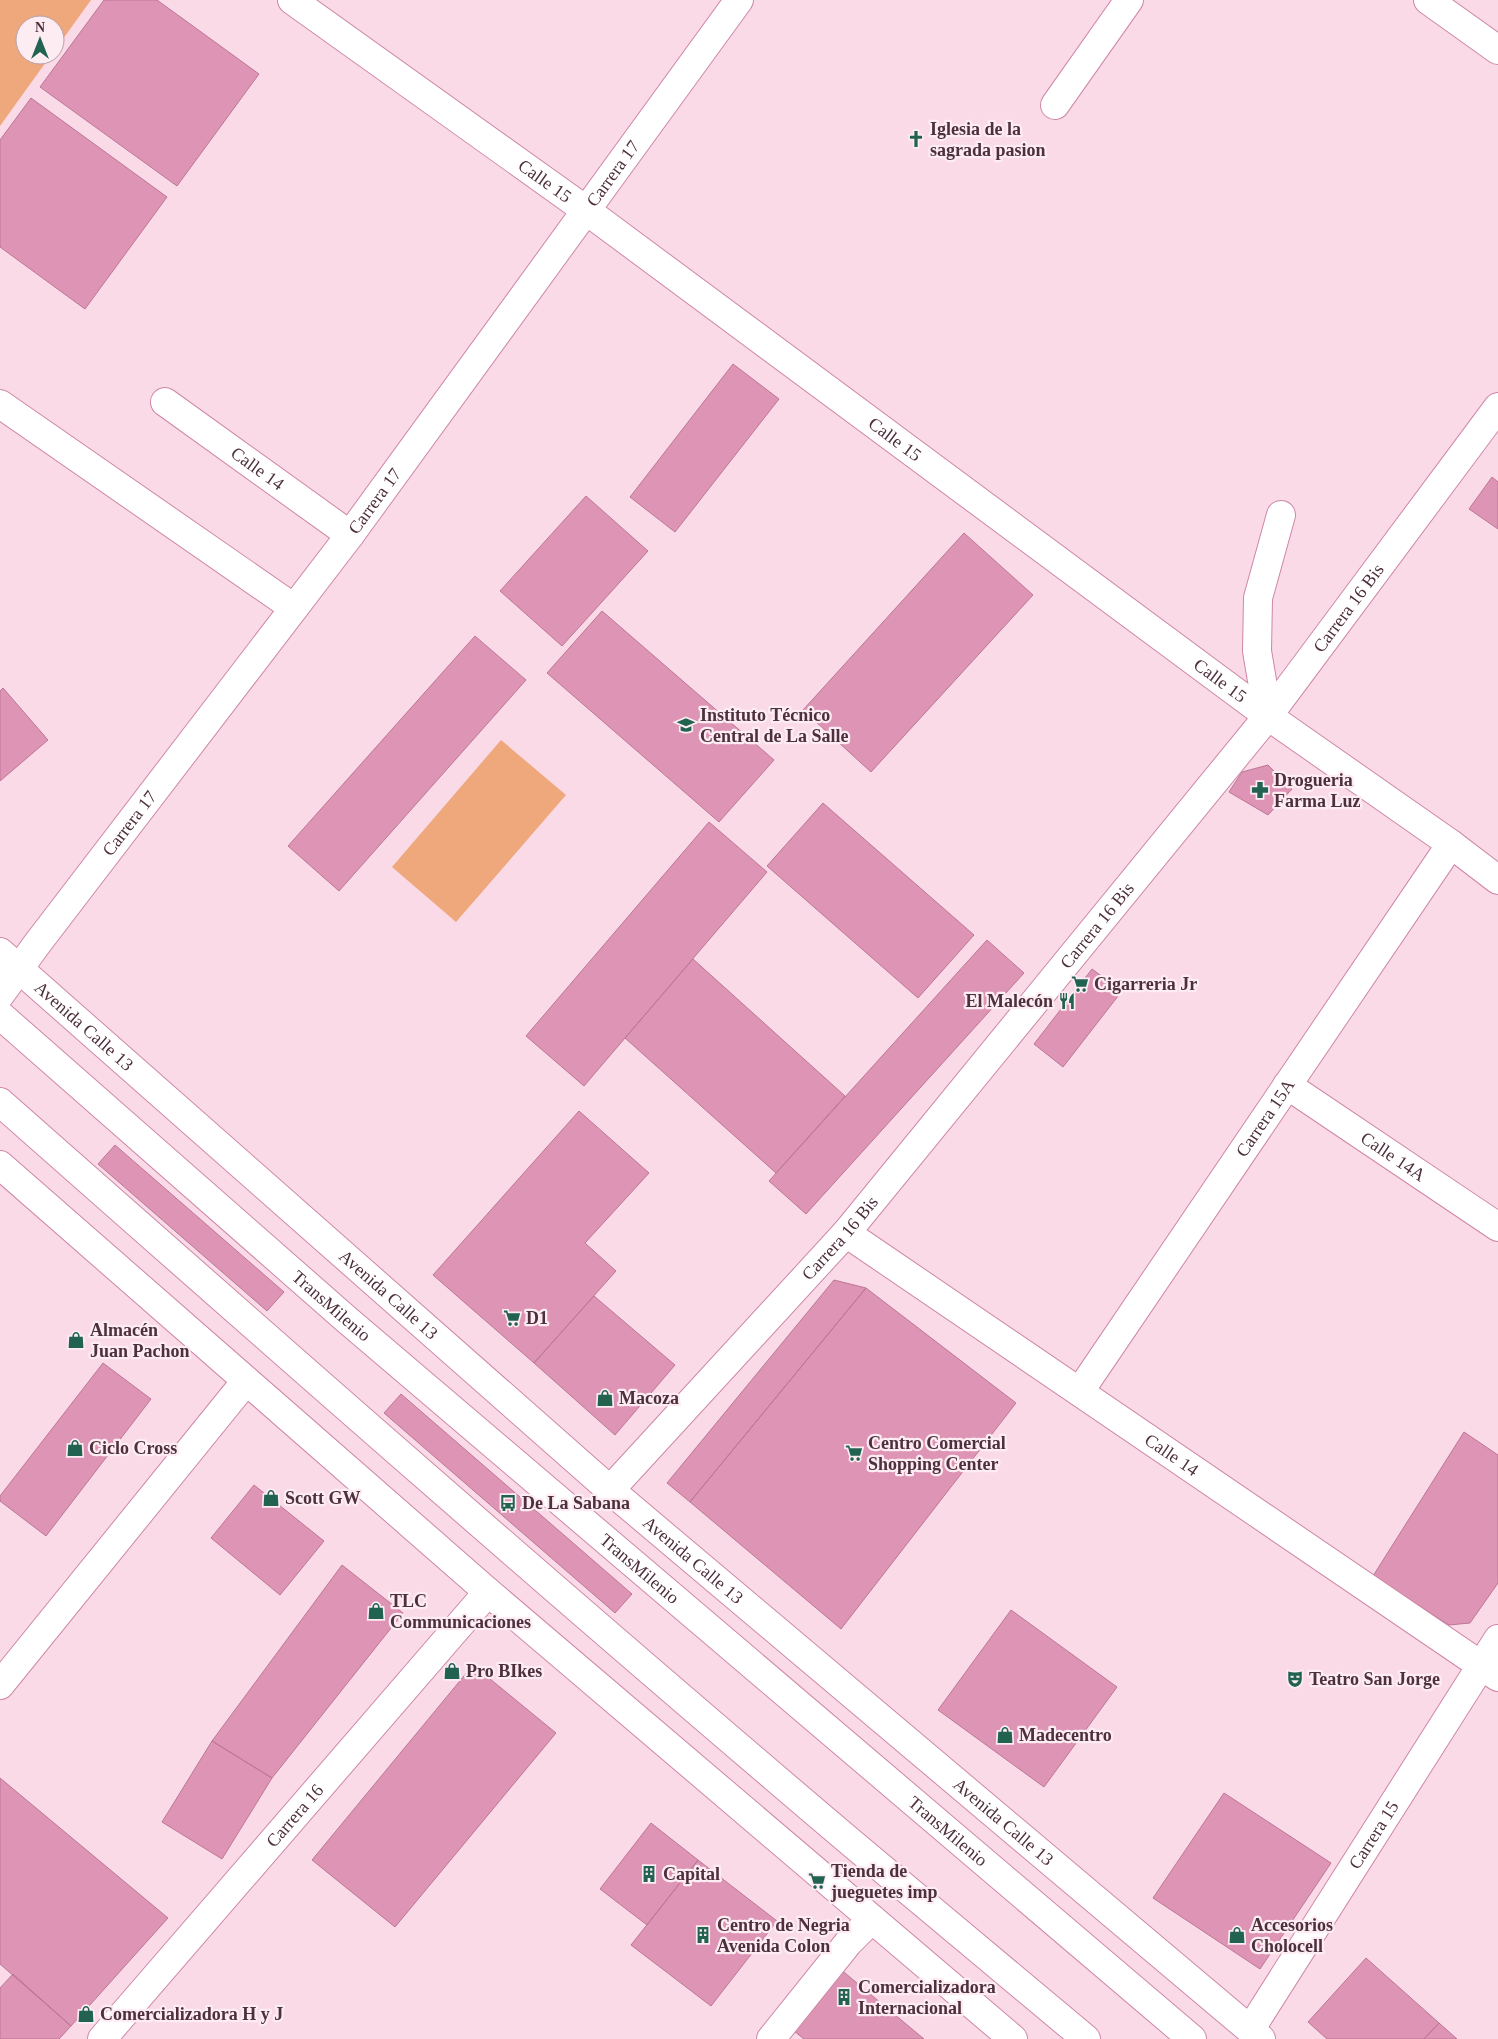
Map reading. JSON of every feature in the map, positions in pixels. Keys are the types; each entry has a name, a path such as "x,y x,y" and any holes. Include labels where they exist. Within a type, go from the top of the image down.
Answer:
{"street":[{"name":"Calle 15","path":"292,0 587,211 1268,716 1451,844 1498,880"},
{"name":"Carrera 17","path":"0,995 9,960 294,608 350,535 739,0"},
{"path":"1055,105 1129,0"},
{"path":"1428,0 1498,50"},
{"name":"Calle 14","path":"165,402 350,535"},
{"path":"0,404 294,608"},
{"name":"Carrera 16 Bis","path":"610,1490 846,1233 1268,716 1498,406"},
{"path":"1268,716 1257,651 1258,598 1280,515"},
{"name":"Carrera 15A","path":"1080,1391 1451,844"},
{"name":"Avenida Calle 13","path":"9,960 610,1490 1256,2034"},
{"name":"TransMilenio","path":"0,1015 354,1326 1192,2039"},
{"name":"Calle 14A","path":"1287,1085 1498,1228"},
{"path":"0,1102 292,1360 751,1757 1086,2039"},
{"path":"0,1165 488,1592 1013,2039"},
{"name":"Calle 14","path":"846,1233 1489,1671"},
{"path":"0,1685 246,1381"},
{"name":"Carrera 16","path":"102,2039 488,1592"},
{"name":"Carrera 15","path":"1256,2034 1489,1671 1498,1640"},
{"path":"771,2039 848,1943 872,1919"}],"shaded area":[{"path":"0,0 91,0 65,36 65,15 15,15 15,65 44,65 0,126"},
{"path":"501,740 566,795 456,922 392,867"}],"building":[{"path":"104,0 157,0 259,74 177,186 40,87 56,65 65,65 65,53"},
{"path":"31,98 167,197 85,309 0,247 0,140"},
{"path":"733,364 779,399 675,532 630,497"},
{"path":"1492,477 1498,482 1498,529 1469,509"},
{"path":"586,496 648,551 562,646 500,591"},
{"path":"964,533 1033,595 871,772 803,710"},
{"path":"602,611 774,760 719,822 547,673"},
{"path":"475,636 526,680 339,891 288,846"},
{"path":"3,688 48,740 0,781 0,691"},
{"name":"Drogueria Farma Luz","path":"1268,765 1292,789 1268,815 1229,792 1242,772"},
{"path":"823,803 974,935 918,998 767,866"},
{"path":"709,822 767,872 584,1086 526,1036"},
{"path":"987,940 1024,973 806,1214 769,1181"},
{"path":"693,959 845,1096 776,1173 625,1038"},
{"path":"1092,969 1122,991 1063,1067 1034,1044"},
{"path":"579,1111 649,1173 585,1243 616,1271 534,1363 433,1275"},
{"path":"115,1145 284,1292 267,1311 98,1164"},
{"path":"834,1280 866,1288 690,1502 667,1483"},
{"name":"Centro Comercial Shopping Center","path":"866,1288 1016,1403 841,1629 690,1502"},
{"path":"594,1296 675,1365 615,1435 534,1363"},
{"name":"Ciclo Cross","path":"103,1363 151,1399 46,1536 0,1501 0,1496"},
{"name":"De La Sabana","path":"401,1394 632,1594 615,1613 384,1413"},
{"path":"1464,1432 1498,1455 1498,1583 1470,1623 1449,1625 1373,1576"},
{"path":"254,1485 324,1541 280,1595 211,1538"},
{"path":"342,1565 403,1613 272,1778 212,1741"},
{"path":"1011,1610 1117,1687 1044,1787 938,1710"},
{"path":"473,1665 556,1733 395,1927 312,1860"},
{"path":"212,1741 272,1778 222,1859 162,1822"},
{"path":"0,1778 168,1918 71,2026 0,1964"},
{"path":"1224,1793 1331,1863 1260,1969 1153,1898"},
{"name":"Capital","path":"651,1823 698,1860 647,1925 600,1889"},
{"name":"Centro de Negria Avenida Colon","path":"698,1860 777,1921 711,2006 631,1945"},
{"path":"1366,1958 1439,2023 1424,2039 1327,2039 1308,2022"},
{"name":"Comercializadora Internacional","path":"839,1968 924,2039 804,2039 789,2027"},
{"path":"13,1974 71,2026 59,2039 0,2039 0,1988"},
{"path":"1439,2023 1457,2039 1424,2039"}],"place":[{"name":"Iglesia de la sagrada pasion","path":"916,139"},
{"name":"Instituto Técnico Central de La Salle","path":"686,725"},
{"name":"Drogueria Farma Luz","path":"1260,790"},
{"name":"Cigarreria Jr","path":"1080,984"},
{"name":"El Malecón","path":"1067,1001"},
{"name":"D1","path":"512,1318"},
{"name":"Almacén Juan Pachon","path":"76,1340"},
{"name":"Macoza","path":"605,1398"},
{"name":"Ciclo Cross","path":"75,1448"},
{"name":"Centro Comercial Shopping Center","path":"854,1453"},
{"name":"Scott GW","path":"271,1498"},
{"name":"De La Sabana","path":"508,1503"},
{"name":"TLC Communicaciones","path":"376,1611"},
{"name":"Pro BIkes","path":"452,1671"},
{"name":"Teatro San Jorge","path":"1295,1679"},
{"name":"Madecentro","path":"1005,1735"},
{"name":"Capital","path":"649,1874"},
{"name":"Tienda de jueguetes imp","path":"817,1881"},
{"name":"Centro de Negria Avenida Colon","path":"703,1935"},
{"name":"Accesorios Cholocell","path":"1237,1935"},
{"name":"Comercializadora Internacional","path":"844,1997"},
{"name":"Comercializadora H y J","path":"86,2014"}]}
